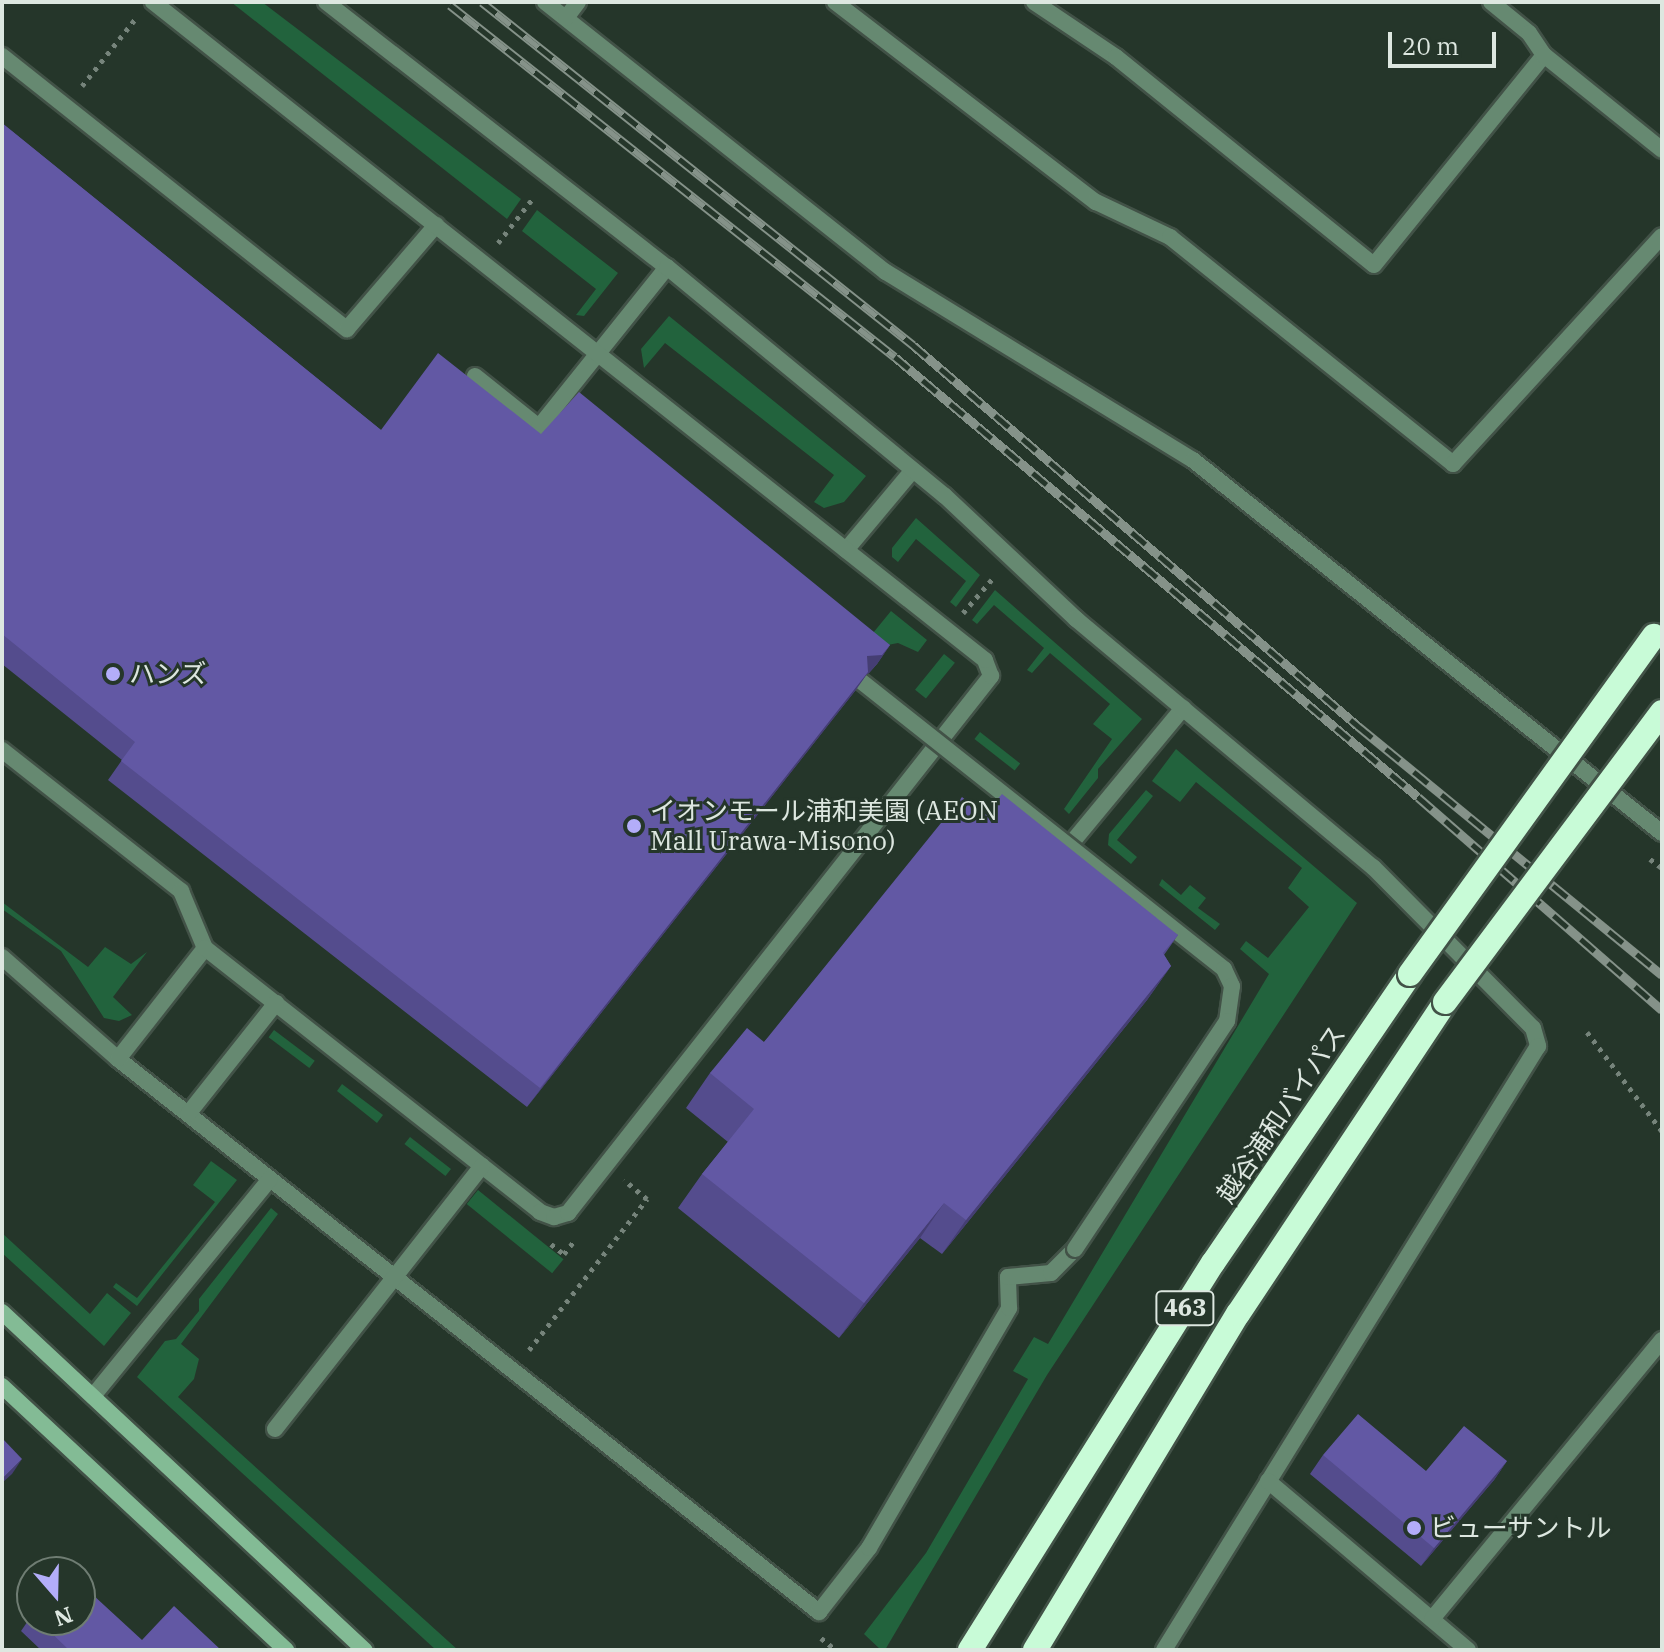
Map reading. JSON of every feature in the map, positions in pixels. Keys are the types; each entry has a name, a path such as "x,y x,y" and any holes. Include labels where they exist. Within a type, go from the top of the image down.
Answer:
{"highway":[{"name":"越谷浦和バイパス","path":"970,1650 1213,1263 1410,974 1658,631"},
{"name":"463","path":"1035,1650 1238,1314 1445,1002 1662,712"}],"street":[{"path":"326,2 667,267 913,470 1183,708 1373,867 1533,1028 1538,1046 1164,1650"},
{"path":"545,2 886,272 1193,460 1662,833"},
{"path":"566,18 578,2"},
{"path":"835,2 1096,202 1170,237 1453,464 1662,236"},
{"path":"1034,2 1116,57 1374,265 1544,55"},
{"path":"1491,2 1529,33 1544,55 1662,150"},
{"path":"2,750 181,891 205,948 540,1212 554,1217 568,1213 987,686 991,676 985,660 436,225 148,6"},
{"path":"2,56 347,329 436,225"},
{"path":"475,376 539,427 667,267"},
{"path":"846,550 913,470"},
{"path":"2,957 118,1059 819,1612 869,1548 1009,1308 1008,1277 1051,1273 1075,1249 1227,1021 1232,986 1224,969 862,682"},
{"path":"1069,846 1183,708"},
{"path":"118,1059 205,948"},
{"path":"188,1114 276,1003"},
{"path":"275,1429 482,1166"},
{"path":"93,1396 270,1179"},
{"path":"2,1312 365,1650"},
{"path":"1432,1619 1662,1340"},
{"path":"2,1386 286,1650"},
{"path":"1268,1481 1468,1650"}],"path":[{"path":"77,93 148,6"},
{"path":"483,262 535,197"},
{"path":"1587,1032 1662,1131"},
{"path":"613,1192 632,1168"},
{"path":"512,1370 647,1199 623,1179"},
{"path":"541,1236 564,1254 584,1229"},
{"path":"813,1632 836,1650"}],"green space":[{"path":"231,2 262,2 521,199 507,219"},
{"path":"537,210 618,273 584,316 576,315 596,289 522,231"},
{"path":"669,316 866,476 844,502 824,508 814,502 834,475 665,343 644,368 641,349"},
{"path":"916,518 980,575 956,607 950,602 966,581 916,539 898,562 892,557 892,548"},
{"path":"995,590 1142,719 1098,769 1098,778 1069,814 1064,809 1112,739 1093,724 1110,704 1050,653 1032,673 1027,670 1044,648 994,605 977,624 972,620"},
{"path":"891,611 927,640 918,652 898,643 872,648 873,633"},
{"path":"944,654 955,663 926,699 915,690"},
{"path":"980,732 1020,763 1015,770 974,739"},
{"path":"1176,749 1357,903 1047,1375 885,1650 881,1650 864,1634 926,1553 1028,1379 1013,1371 1034,1337 1048,1344 1269,974 1240,949 1246,941 1268,958 1309,907 1288,888 1302,868 1196,782 1180,802 1152,781"},
{"path":"1146,790 1153,796 1117,840 1137,857 1131,864 1108,845 1109,834"},
{"path":"1162,879 1181,895 1190,885 1206,898 1198,908 1220,924 1215,930 1159,885"},
{"path":"2,902 88,967 105,947 131,964 147,952 113,997 132,1015 119,1021 104,1018 61,951 2,909"},
{"path":"274,1030 315,1061 309,1068 269,1037"},
{"path":"342,1084 383,1115 377,1123 337,1091"},
{"path":"410,1137 451,1169 445,1176 404,1144"},
{"path":"211,1161 237,1180 137,1306 113,1287 116,1283 137,1298 215,1202 193,1185"},
{"path":"478,1190 563,1259 552,1273 467,1204"},
{"path":"271,1208 278,1214 181,1344 199,1359 194,1379 178,1397 458,1650 436,1650 137,1377 165,1341 176,1339 199,1311 199,1299"},
{"path":"2,1233 90,1314 107,1293 131,1313 104,1346 2,1253"}],"building":[{"path":"2,123 381,430 438,353 541,434 579,392 890,645 882,655 867,656 868,672 540,1088 121,761 135,742 2,634"},
{"path":"1002,794 1178,935 1163,953 1171,966 966,1220 944,1203 864,1303 702,1174 754,1109 710,1073 747,1028 764,1042 962,797 984,815"},
{"name":"ビューサントル","path":"1358,1414 1426,1471 1464,1426 1507,1461 1434,1548 1323,1455"},
{"path":"2,1438 22,1459 2,1479"},
{"path":"96,1598 142,1640 174,1606 221,1650 69,1650 55,1636 96,1636"}],"railway":[{"path":"482,2 913,345 1358,726 1662,975"},
{"path":"450,5 895,357 1418,797 1662,1010"}],"place":[{"name":"ハンズ","path":"113,674"},
{"name":"イオンモール浦和美園 (AEON Mall Urawa-Misono)","path":"634,826"},
{"name":"ビューサントル","path":"1414,1528"}]}
